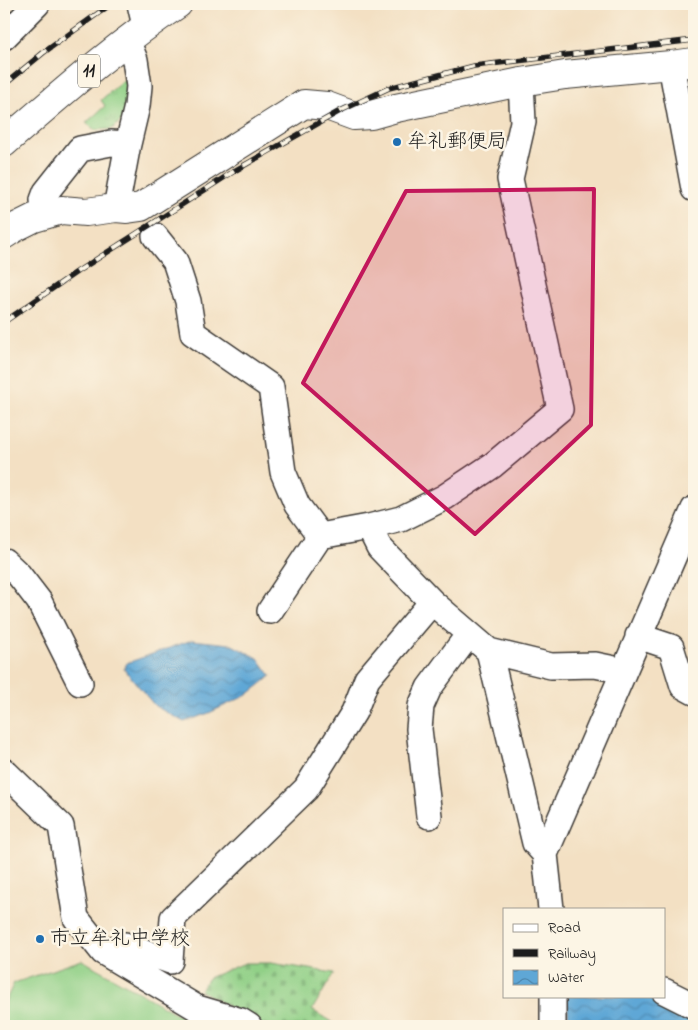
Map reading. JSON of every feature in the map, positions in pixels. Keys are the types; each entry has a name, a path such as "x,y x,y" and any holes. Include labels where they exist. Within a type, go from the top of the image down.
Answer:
{"main road":[{"name":"11","path":"4,143 138,23 178,4"},
{"path":"4,235 34,218 61,210 86,212 141,207 304,104 327,106 354,116 371,115 521,82 682,64"}],"street":[{"path":"4,38 37,4"},
{"path":"116,208 137,106 139,86 135,60 138,23"},
{"path":"682,64 694,189"},
{"path":"270,611 320,536 401,519 445,497 494,465 560,409 510,179 523,122 521,82"},
{"path":"46,215 43,200 46,192 80,149 111,143 128,144"},
{"path":"155,236 175,261 188,301 193,334 271,386 283,472 297,505 320,536"},
{"path":"551,908 545,854 694,508"},
{"path":"369,527 379,547 432,602 489,651 551,666 595,665 624,671"},
{"path":"4,561 20,575 39,601 80,683"},
{"path":"102,952 125,945 170,961 173,918 306,789 354,712 367,678 432,602"},
{"path":"429,816 419,729 422,706 429,688 469,634"},
{"path":"638,636 672,647 683,686 694,692"},
{"path":"489,651 535,843 545,854"},
{"path":"4,771 61,826 76,918 102,952 197,1008 241,1021 249,1026"},
{"path":"666,992 694,1006"},
{"path":"553,998 553,1026"}],"highlighted area":[{"path":"594,189 591,425 475,534 303,383 406,191"}],"green space":[{"path":"127,77 124,118 112,129 95,130 86,123 105,106 101,100"},
{"path":"82,960 189,1021 206,1026 4,1026 4,1004 14,983"},
{"path":"245,963 271,963 334,973 312,1010 338,1026 262,1026 200,990 208,978"}],"water":[{"path":"192,640 230,644 258,658 271,676 247,695 209,713 184,722 155,706 124,669 127,663"},
{"path":"567,998 666,998 694,1012 694,1026 569,1026"}],"railway":[{"path":"4,85 43,53 111,4"},
{"path":"4,322 78,271 236,170 340,111 389,88 474,66 694,40"}],"place":[{"name":"牟礼郵便局","path":"397,142"},
{"name":"市立牟礼中学校","path":"40,939"}]}
